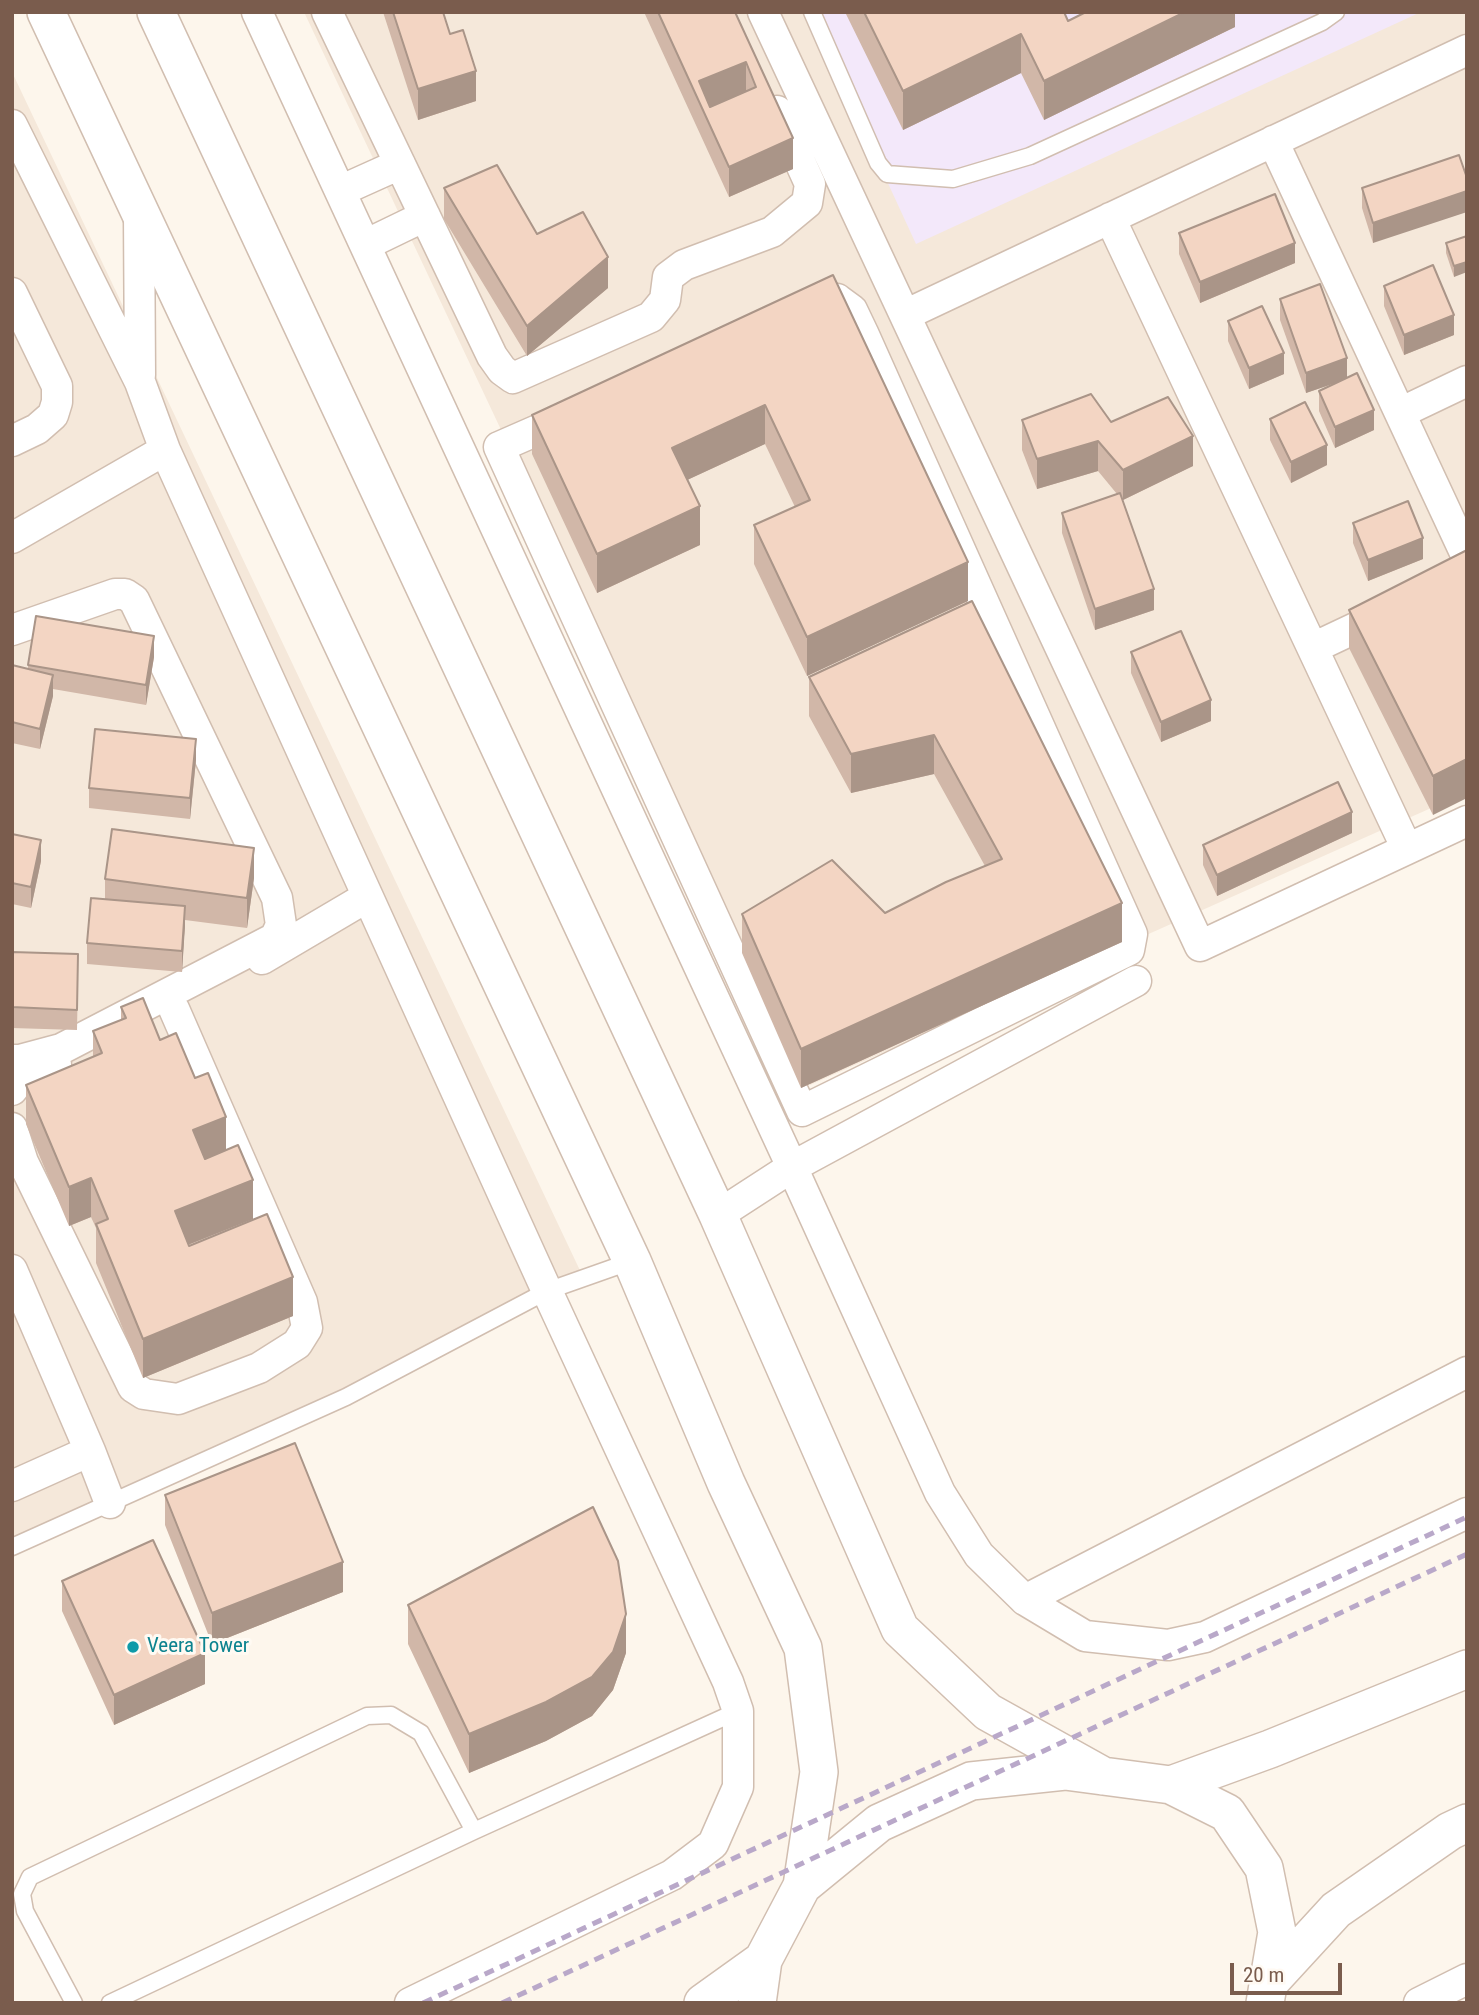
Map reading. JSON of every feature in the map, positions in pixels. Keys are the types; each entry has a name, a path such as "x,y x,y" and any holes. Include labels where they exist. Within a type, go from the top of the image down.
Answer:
{"street":[{"path":"46,12 632,1261 726,1483 803,1648 819,1772 802,1886 763,1960 757,2003"},
{"path":"156,12 718,1215 900,1629 988,1712 1104,1776"},
{"path":"257,12 792,1167 940,1493 979,1555 1025,1600 1085,1636 1168,1645 1205,1637 1467,1513"},
{"path":"327,12 492,356 502,370 513,378 651,317 665,300 668,277 684,265 772,232 807,203 810,184 765,86"},
{"path":"763,12 1200,946 1467,821"},
{"path":"905,315 1467,50"},
{"path":"12,125 140,382 165,450 547,1292 728,1682 738,1711 738,1787 713,1844 672,1875 410,2003"},
{"path":"1273,141 1400,413 1463,572"},
{"path":"340,191 400,164"},
{"path":"139,212 140,382"},
{"path":"365,245 425,216"},
{"path":"1111,218 1407,849"},
{"path":"12,293 57,386 57,402 53,415 37,429 12,441"},
{"path":"837,299 852,310 863,333 1132,934 1129,950 802,1111 664,808 499,447 837,299"},
{"path":"1400,413 1467,381"},
{"path":"12,538 165,450"},
{"path":"12,630 115,594 125,594 134,600 277,898 281,925 275,938 61,1049 12,1060"},
{"path":"1312,648 1408,604"},
{"path":"604,760 636,747"},
{"path":"633,823 664,808"},
{"path":"12,1090 19,1081 174,1009 368,897"},
{"path":"718,1215 792,1167 1136,981"},
{"path":"12,1128 23,1162 133,1387 144,1394 178,1399 259,1368 297,1344 307,1328 302,1302 174,1009"},
{"path":"12,1270 110,1503"},
{"path":"1025,1600 1467,1372"},
{"path":"12,1486 90,1451"},
{"path":"1171,1785 1270,1749 1467,1669"},
{"path":"802,1886 879,1823 971,1781 1065,1771 1171,1785 1227,1813 1264,1868 1277,1932 1267,1993"},
{"path":"1267,1993 1336,1910 1450,1831 1467,1823"},
{"path":"703,2003 763,1960"},
{"path":"1419,2003 1467,1979"}],"lane":[{"path":"812,12 878,163 887,174 953,179 1030,156 1322,22 1336,12"},
{"path":"12,1547 346,1397 547,1292 632,1261"},
{"path":"110,2003 139,1997 474,1831 738,1711"},
{"path":"74,2003 25,1911 22,1894 30,1877 367,1716 391,1715 421,1733 474,1831"}],"shaded area":[{"path":"304,12 1467,12 1467,792 810,1085"},
{"path":"809,12 1421,12 916,244"},
{"path":"12,72 585,1281 12,1539"}],"building":[{"path":"393,12 443,12 450,34 463,30 476,71 418,89"},
{"path":"658,12 735,12 793,138 729,167","holes":["746,62 756,87 710,107 699,81"]},
{"path":"864,12 1064,12 1068,21 1086,12 1185,12 1044,81 1021,34 903,91"},
{"path":"1459,155 1467,178 1467,191 1373,223 1362,188"},
{"path":"497,165 537,234 583,212 608,257 527,326 444,188"},
{"path":"1275,194 1295,243 1200,282 1179,233"},
{"path":"1467,236 1467,262 1454,266 1446,243"},
{"path":"1433,265 1454,315 1404,335 1384,286"},
{"path":"833,275 968,562 807,637 754,525 810,500 765,405 672,448 700,506 597,554 532,415"},
{"path":"1320,284 1347,358 1306,373 1280,299"},
{"path":"1262,306 1284,353 1249,368 1228,321"},
{"path":"1357,373 1374,410 1335,427 1319,391"},
{"path":"1091,394 1111,422 1168,397 1193,436 1123,470 1098,441 1037,459 1022,420"},
{"path":"1305,402 1327,445 1291,462 1270,419"},
{"path":"1120,493 1154,589 1095,609 1062,513"},
{"path":"1408,501 1423,538 1368,560 1353,523"},
{"path":"1467,550 1467,759 1433,776 1349,610"},
{"path":"972,601 1122,903 801,1049 742,914 832,860 885,913 946,882 1002,859 934,735 851,754 809,677"},
{"path":"36,616 154,636 146,685 28,665"},
{"path":"1181,631 1211,700 1161,722 1131,652"},
{"path":"12,665 53,675 40,729 12,722"},
{"path":"95,729 196,739 190,798 89,788"},
{"path":"1338,782 1352,812 1217,875 1203,845"},
{"path":"112,829 254,848 247,898 105,879"},
{"path":"12,834 41,840 31,887 12,883"},
{"path":"91,898 185,906 182,951 87,943"},
{"path":"12,952 78,954 77,1010 12,1007"},
{"path":"143,998 160,1040 176,1033 195,1078 208,1073 226,1117 193,1130 205,1159 238,1145 253,1180 175,1211 189,1246 267,1214 293,1277 143,1339 96,1224 108,1219 91,1178 69,1187 26,1085 102,1053 93,1031 126,1018 121,1007"},
{"path":"295,1443 343,1562 212,1613 165,1495"},
{"path":"593,1507 618,1561 626,1614 613,1652 592,1677 546,1702 469,1734 408,1605"},
{"name":"Veera Tower","path":"153,1540 205,1653 114,1695 62,1581"}],"railway":[{"path":"423,2003 1467,1517"},
{"path":"502,2003 1467,1554"}],"place":[{"name":"Veera Tower","path":"133,1647"}]}
